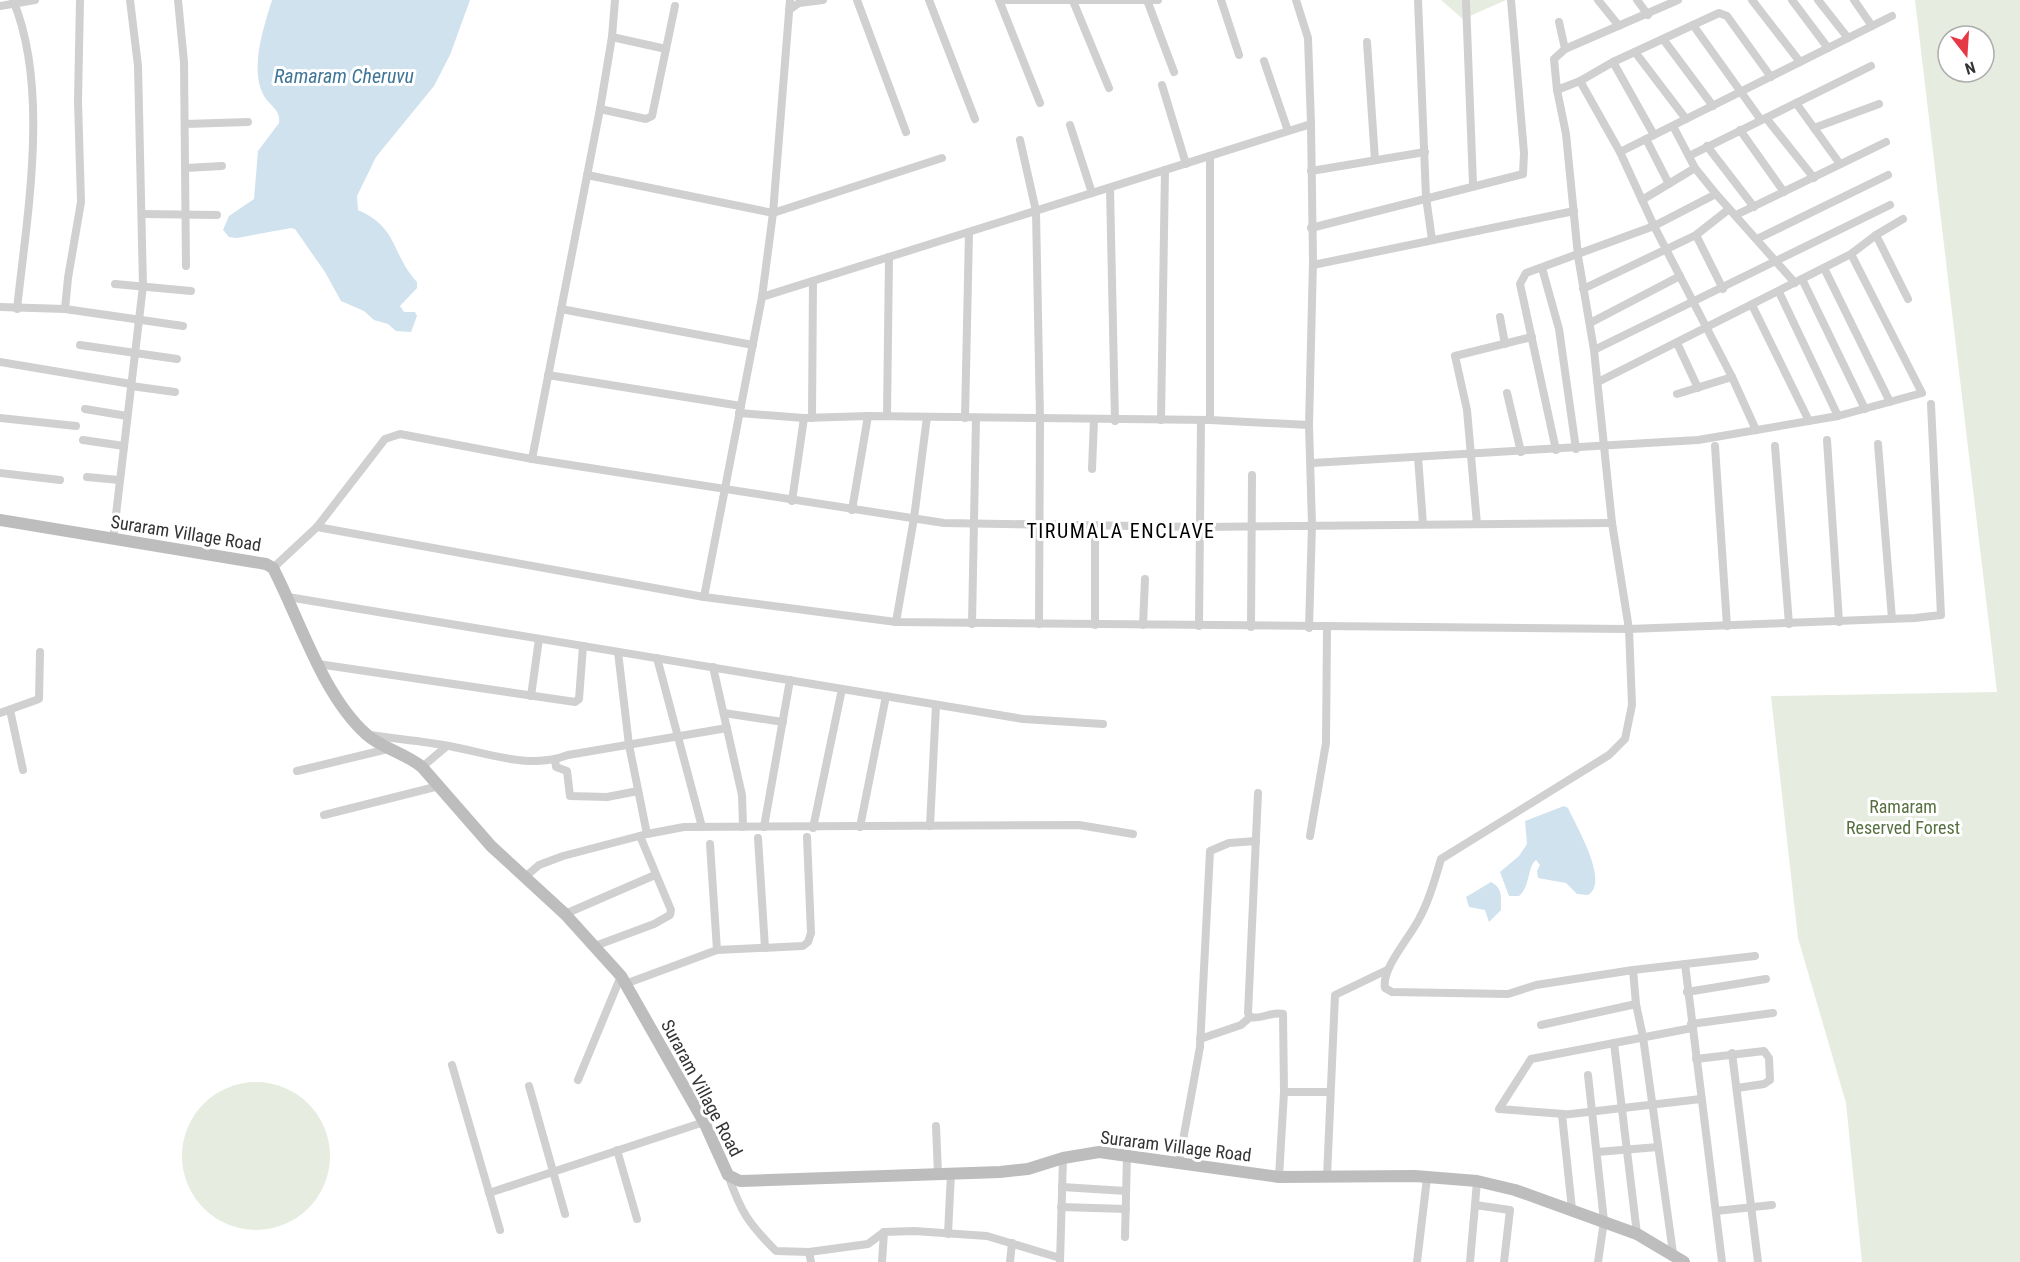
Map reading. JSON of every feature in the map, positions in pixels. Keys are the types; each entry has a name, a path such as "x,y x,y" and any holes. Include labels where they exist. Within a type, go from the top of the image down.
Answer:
{"main road":[{"name":"Suraram Village Road","path":"0,520 266,564 273,568 318,664 340,702 366,735 422,767 491,846 565,914 623,980 704,1122 728,1175 740,1181 1028,1169 1063,1158 1098,1152 1279,1177 1427,1178 1477,1181 1572,1209 1604,1221 1637,1234 1673,1253 1684,1262"}],"street":[{"path":"0,6 35,0"},
{"path":"65,309 81,202 78,101 80,0"},
{"path":"113,540 143,286 138,66 130,0"},
{"path":"178,0 184,62 186,266"},
{"path":"532,459 600,109 612,37 615,0"},
{"path":"704,597 762,297 773,213 790,5 823,0"},
{"path":"857,0 906,132"},
{"path":"929,0 975,119"},
{"path":"999,0 1040,103"},
{"path":"1005,0 1158,0"},
{"path":"1147,0 1174,72"},
{"path":"1221,0 1239,55"},
{"path":"1296,0 1308,38 1311,124 1313,266 1309,425 1312,463 1312,525 1309,628"},
{"path":"1418,0 1426,196 1432,240"},
{"path":"1311,228 1473,184 1523,174 1524,153 1512,0"},
{"path":"1598,0 1618,26"},
{"path":"1637,0 1648,15"},
{"path":"1752,0 1800,62"},
{"path":"1792,0 1828,48"},
{"path":"1818,0 1848,38"},
{"path":"1854,0 1872,26"},
{"path":"1073,1 1109,88"},
{"path":"1674,1 1648,15 1565,49 1554,59 1557,90 1566,134 1578,256 1594,350 1612,523 1629,629 1632,705 1624,739 1609,755 1441,859 1433,889 1420,919 1387,970 1384,983 1385,988 1392,992 1508,994 1536,985 1633,970 1755,956"},
{"path":"14,2 27,37 33,105 28,197 17,309"},
{"path":"1466,2 1473,184"},
{"path":"600,109 646,119 652,116 675,6"},
{"path":"1557,90 1719,13 1727,16 1771,77"},
{"path":"1620,152 1892,16"},
{"path":"1559,22 1565,49"},
{"path":"1693,26 1763,119 1814,178"},
{"path":"612,37 666,50"},
{"path":"1663,39 1713,106"},
{"path":"1367,42 1375,160"},
{"path":"1635,52 1686,119"},
{"path":"1264,61 1288,131"},
{"path":"1613,62 1650,137 1669,184"},
{"path":"1689,156 1871,66"},
{"path":"1580,81 1620,152 1654,226 1732,377 1756,430"},
{"path":"1162,85 1186,164"},
{"path":"1796,103 1840,164"},
{"path":"1814,128 1879,104"},
{"path":"185,124 248,122"},
{"path":"762,297 1311,124"},
{"path":"1070,125 1092,193"},
{"path":"1673,126 1695,168 1729,209 1798,281 1865,409"},
{"path":"1740,130 1784,192"},
{"path":"1020,140 1036,211 1040,419 1039,624"},
{"path":"1736,215 1886,142"},
{"path":"1707,146 1754,207"},
{"path":"1311,171 1425,152"},
{"path":"1199,626 1200,527 1206,420 1210,156"},
{"path":"587,175 773,213 942,158"},
{"path":"186,168 222,166"},
{"path":"1642,200 1695,168"},
{"path":"1161,420 1165,170"},
{"path":"1757,239 1888,175"},
{"path":"1110,188 1115,421"},
{"path":"1556,450 1521,279 1526,273 1578,256 1654,226 1716,194"},
{"path":"1594,350 1890,205"},
{"path":"1583,289 1695,235 1729,209"},
{"path":"1313,266 1574,211"},
{"path":"142,214 217,215"},
{"path":"1598,382 1851,254 1876,235 1903,219"},
{"path":"965,418 969,232"},
{"path":"1695,235 1722,289"},
{"path":"1876,235 1908,299"},
{"path":"1312,463 1698,440 1838,416 1922,393 1851,254"},
{"path":"887,416 889,257"},
{"path":"1542,268 1559,329 1576,449"},
{"path":"1824,268 1890,402"},
{"path":"1590,323 1680,276"},
{"path":"792,501 808,418 813,281"},
{"path":"115,284 191,291"},
{"path":"1779,291 1838,416"},
{"path":"1752,305 1809,421"},
{"path":"0,307 65,309 183,326"},
{"path":"561,309 753,345"},
{"path":"1500,317 1505,344"},
{"path":"1477,524 1467,410 1455,356 1532,337"},
{"path":"1677,343 1698,388"},
{"path":"80,345 177,359"},
{"path":"0,363 175,392"},
{"path":"548,375 740,410 808,418 887,416 1115,421 1206,420 1309,425"},
{"path":"1677,394 1732,377"},
{"path":"1507,393 1521,452"},
{"path":"317,527 704,597 896,622 1309,628 1629,629 1892,619 1941,615 1931,404"},
{"path":"85,409 128,416"},
{"path":"852,510 868,416"},
{"path":"896,622 914,519 927,417"},
{"path":"0,418 76,426"},
{"path":"972,624 976,418"},
{"path":"1092,469 1094,420"},
{"path":"273,568 317,527 385,439 400,434 532,459 944,523 1200,527 1612,523"},
{"path":"83,440 124,446"},
{"path":"1827,440 1839,622"},
{"path":"1878,444 1892,619"},
{"path":"1715,446 1727,626"},
{"path":"1775,446 1789,624"},
{"path":"1418,457 1423,524"},
{"path":"0,472 60,480"},
{"path":"1251,627 1252,475"},
{"path":"87,477 119,480"},
{"path":"1095,525 1095,625"},
{"path":"1143,625 1145,579"},
{"path":"288,597 1023,719 1102,724"},
{"path":"1310,836 1326,743 1327,628"},
{"path":"531,696 539,639"},
{"path":"318,664 578,701 583,646"},
{"path":"0,713 35,702 40,697 40,652"},
{"path":"595,946 654,924 670,915 671,910 655,875 643,835 618,652"},
{"path":"657,658 702,827"},
{"path":"713,667 742,795 743,827"},
{"path":"764,827 790,680"},
{"path":"813,828 842,689"},
{"path":"861,827 886,696"},
{"path":"930,826 936,705"},
{"path":"10,710 23,770"},
{"path":"724,713 783,722"},
{"path":"366,735 447,746 528,761 555,760 568,755 727,729"},
{"path":"422,767 447,746"},
{"path":"297,771 392,748"},
{"path":"555,760 556,767 567,771 570,796 608,797 638,791"},
{"path":"324,815 439,786"},
{"path":"1250,1017 1248,1012 1258,793"},
{"path":"525,878 539,865 563,856 643,835 702,827 1079,825 1133,834"},
{"path":"578,1080 623,980 717,950 803,946 808,942 811,933 807,837"},
{"path":"758,838 765,948"},
{"path":"1179,1162 1196,1077 1200,1039 1210,851 1229,843 1256,841"},
{"path":"710,844 717,950"},
{"path":"565,914 655,875"},
{"path":"1685,964 1722,1262"},
{"path":"1327,1177 1335,995 1387,970"},
{"path":"1633,970 1673,1253"},
{"path":"1687,992 1766,979"},
{"path":"1541,1024 1636,1004"},
{"path":"1250,1017 1256,1018 1276,1012 1283,1014 1284,1092 1279,1177"},
{"path":"1701,1099 1564,1114 1499,1109 1530,1059 1691,1026 1773,1013"},
{"path":"1200,1039 1241,1025 1250,1017"},
{"path":"1614,1043 1637,1234"},
{"path":"1696,1059 1764,1051 1772,1076 1764,1084 1737,1088"},
{"path":"1732,1053 1758,1262"},
{"path":"452,1065 500,1230"},
{"path":"1588,1075 1594,1111 1604,1221 1601,1260"},
{"path":"529,1086 565,1214"},
{"path":"1284,1092 1330,1092"},
{"path":"1564,1114 1562,1116 1572,1209"},
{"path":"489,1193 704,1122"},
{"path":"936,1126 944,1174 948,1234"},
{"path":"1597,1152 1658,1147"},
{"path":"617,1150 637,1219"},
{"path":"1125,1237 1127,1155"},
{"path":"728,1175 740,1210 749,1223 776,1251 794,1257 809,1252 868,1244 884,1232 987,1236 1060,1260 1063,1158"},
{"path":"1417,1262 1427,1178"},
{"path":"1470,1262 1477,1181"},
{"path":"1062,1187 1126,1191"},
{"path":"1475,1205 1510,1210 1504,1262"},
{"path":"1716,1211 1772,1205"},
{"path":"1062,1207 1126,1209"},
{"path":"882,1262 884,1232"},
{"path":"1010,1262 1012,1243"},
{"path":"809,1252 811,1262"}],"green space":[{"path":"1441,0 1506,0 1463,19"},
{"name":"Ramaram Reserved Forest","path":"1915,0 2020,0 2020,1262 1862,1262 1846,1103 1798,938 1771,696 1997,692"},
{"path":"256,1082 284,1087 309,1103 325,1128 330,1156 325,1184 309,1209 284,1225 256,1230 228,1225 203,1209 187,1184 182,1156 187,1128 203,1103 228,1087"}],"water":[{"name":"Ramaram Cheruvu","path":"272,0 470,0 450,55 434,86 376,157 357,196 358,210 371,217 388,233 417,282 417,288 400,306 404,312 415,312 417,316 411,332 396,331 388,324 374,320 364,311 341,301 325,272 295,229 237,238 229,237 223,230 229,216 254,199 258,151 279,123 277,111 264,96 258,73 259,48"},
{"path":"1564,806 1568,808 1589,853 1595,878 1594,888 1588,895 1577,894 1566,883 1538,878 1537,871 1540,865 1536,860 1531,867 1523,892 1519,896 1509,896 1500,872 1519,856 1527,844 1525,821"},
{"path":"1491,882 1498,887 1501,910 1489,922 1485,910 1469,907 1466,897"}],"district":[{"name":"TIRUMALA ENCLAVE","path":"1121,531"}]}
